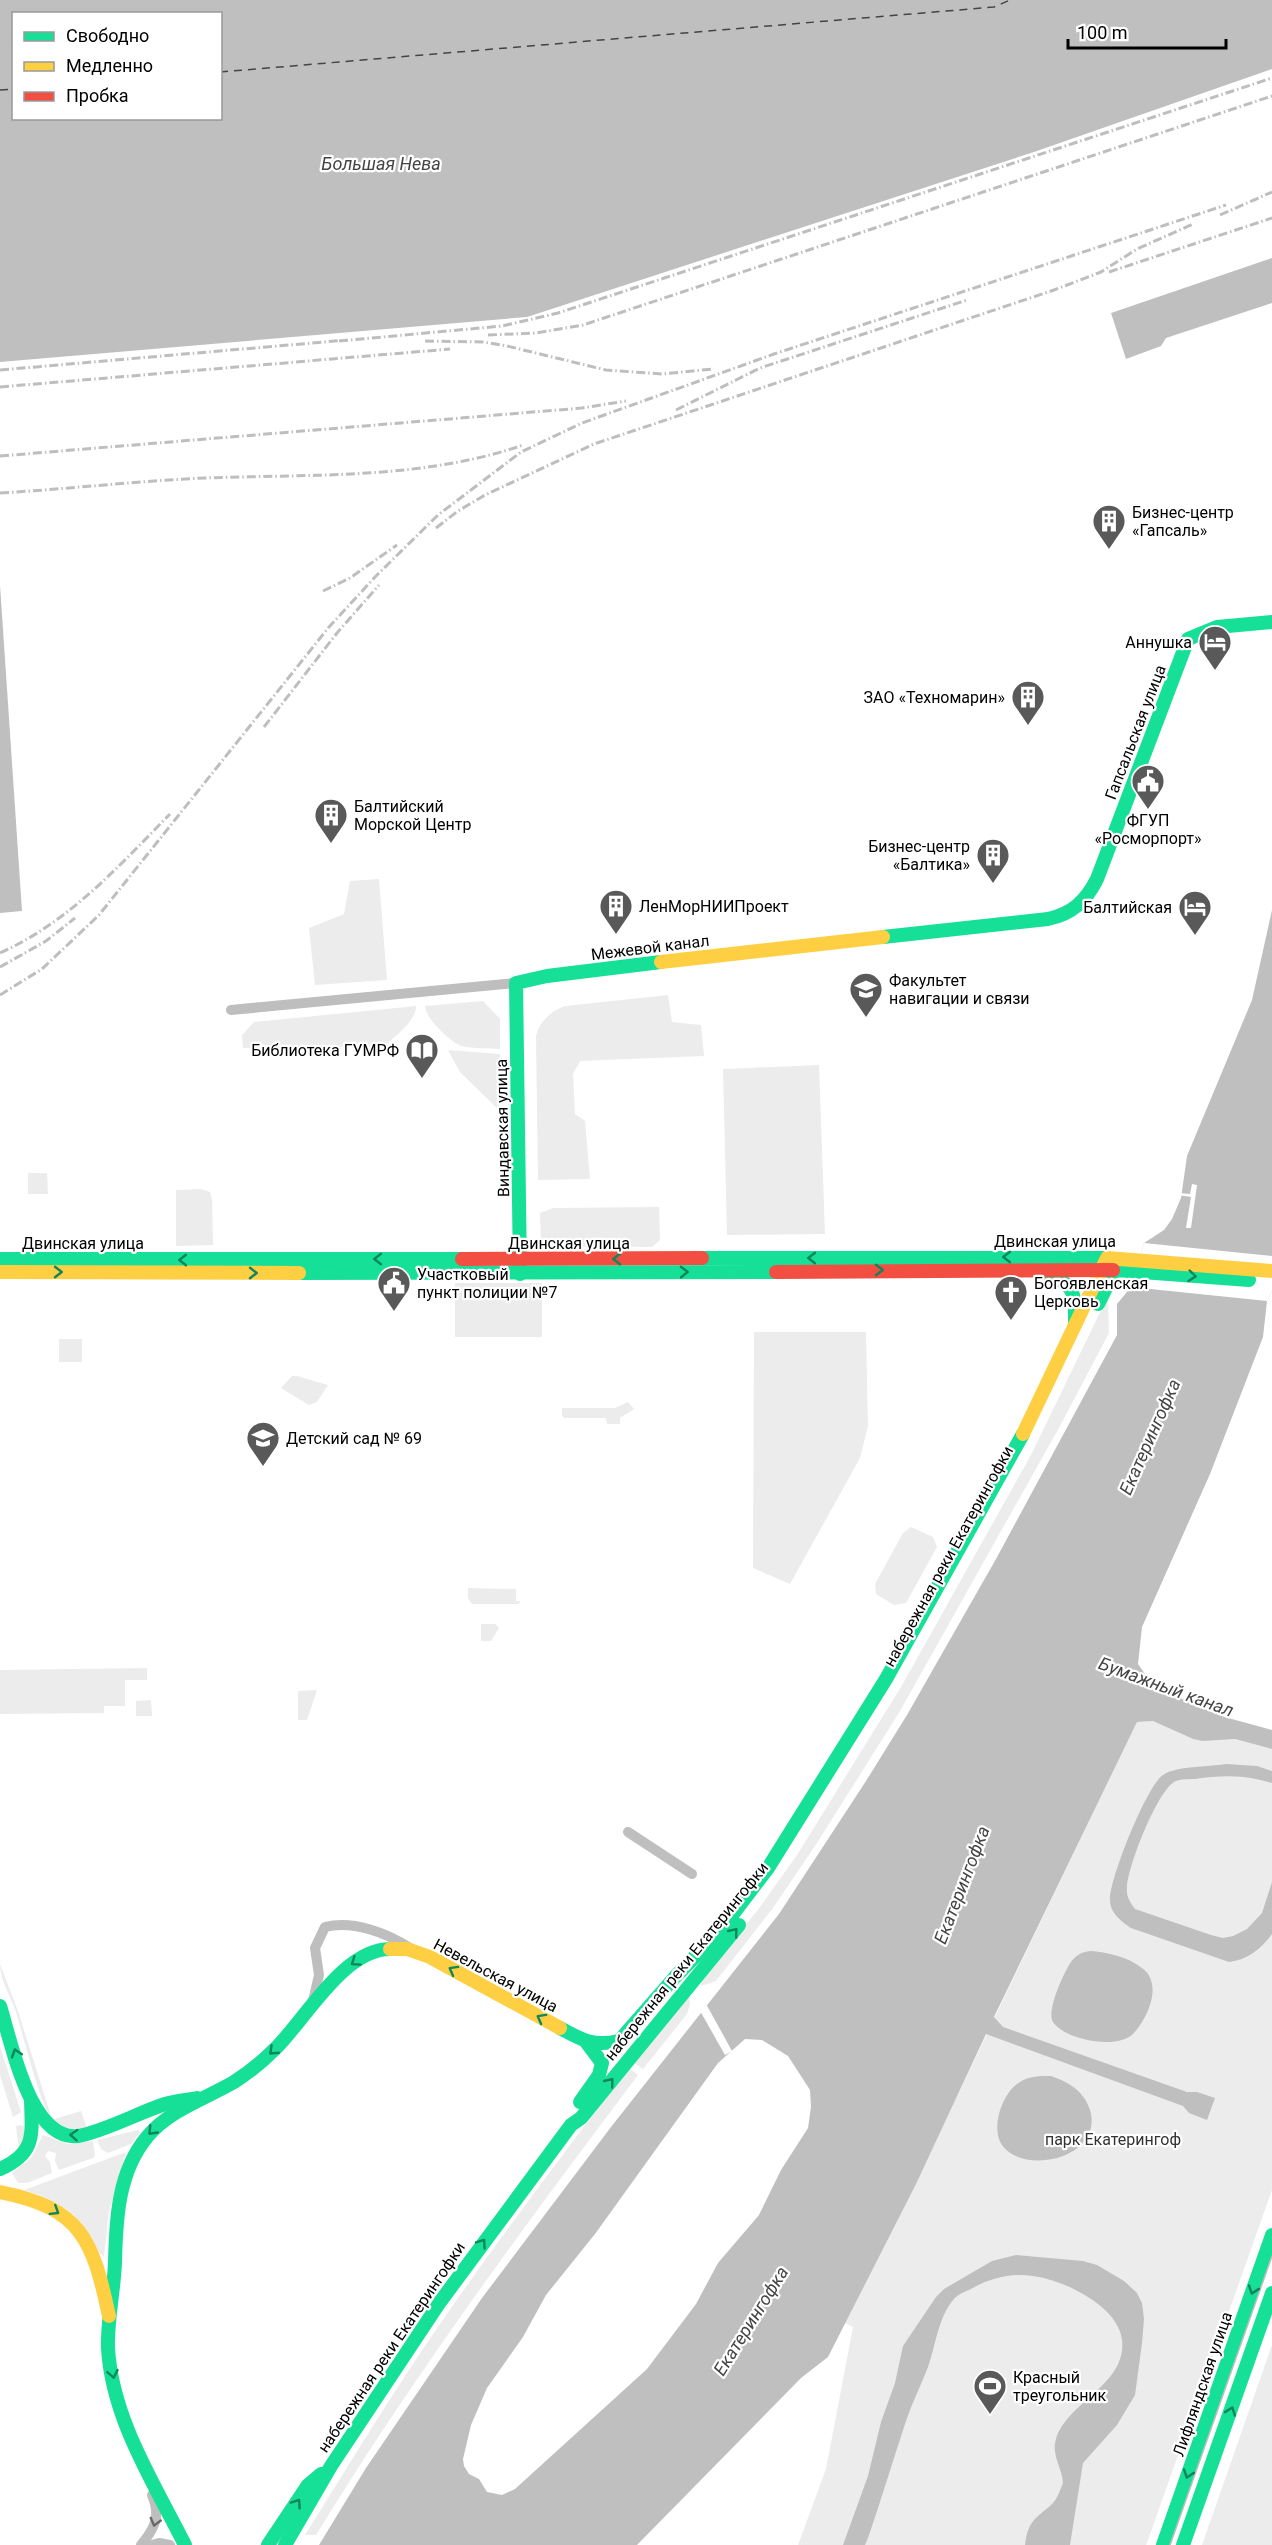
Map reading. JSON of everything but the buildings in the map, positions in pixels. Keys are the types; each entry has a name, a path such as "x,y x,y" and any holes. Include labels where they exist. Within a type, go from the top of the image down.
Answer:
{"street":[{"name":"Гапсальская улица","path":"1072,912 1086,900 1097,879 1188,639 1213,628 1272,622"},
{"name":"Межевой канал","path":"231,1010 516,983 547,976 617,967 1048,919 1072,912"},
{"name":"Виндавская улица","path":"516,983 520,1266"},
{"name":"Двинская улица","path":"0,1259 520,1266 1034,1269 1136,1265"},
{"path":"1136,1265 1272,1271"},
{"path":"1136,1265 1212,1278 1272,1281"},
{"name":"Двинская улица","path":"0,1272 520,1266 1108,1266"},
{"name":"набережная реки Екатерингофки","path":"587,2043 613,2044 624,2036 731,1917 768,1868 886,1679 1027,1427 1075,1326 1108,1266"},
{"name":"набережная реки Екатерингофки","path":"285,2545 331,2466 440,2302 571,2125 581,2118 776,1877 895,1684 1037,1431 1108,1266"},
{"path":"1034,1269 1066,1280 1072,1286 1075,1296 1075,1326"},
{"path":"311,2007 319,1975 315,1948 325,1927 334,1924 369,1930 392,1936 411,1949"},
{"name":"Невельская улица","path":"31,2100 46,2123 56,2131 68,2136 81,2136 168,2103 200,2098 225,2086 256,2066 280,2044 340,1974 358,1959 373,1952 392,1948 411,1949 430,1957 587,2043"},
{"path":"0,2006 31,2100 32,2130 29,2147 17,2163 0,2169"},
{"path":"571,2125 573,2111 595,2082 601,2070 600,2058 587,2043"},
{"path":"185,2545 122,2411 108,2348 109,2316 114,2296 116,2217 130,2167 146,2138 160,2124 200,2098"},
{"path":"0,2192 33,2199 54,2209 71,2222 87,2242 96,2259 109,2316"},
{"name":"Лифляндская улица","path":"1163,2545 1272,2235"},
{"path":"1184,2545 1272,2293"},
{"path":"141,2455 147,2485 158,2511 153,2531 141,2545"},
{"path":"268,2545 308,2485 331,2466"},
{"path":"152,2545 159,2543 170,2545"}],"green space":[{"path":"379,879 387,980 315,985 309,928 344,914 350,881"},
{"path":"668,995 672,1022 701,1025 704,1056 580,1061 573,1074 575,1114 585,1121 590,1179 538,1180 536,1036 543,1021 556,1010 566,1006"},
{"path":"483,1001 500,1019 500,1049 471,1048 457,1044 434,1023 425,1006"},
{"path":"416,1006 409,1023 384,1046 243,1048 242,1035 254,1022"},
{"path":"448,1050 500,1054 500,1111 460,1072"},
{"path":"819,1065 825,1234 727,1235 723,1069"},
{"path":"28,1173 47,1173 48,1194 28,1194"},
{"path":"201,1189 210,1192 212,1199 213,1245 176,1246 176,1190"},
{"path":"659,1207 660,1240 652,1247 541,1246 540,1213 553,1208"},
{"path":"455,1283 542,1283 542,1337 455,1337"},
{"path":"1106,1300 1108,1301 1109,1333 1060,1426 900,1711 773,1908 716,1981 701,1986 701,1980 757,1911 797,1855 901,1687 1031,1455"},
{"path":"754,1332 866,1332 868,1426 860,1458 790,1584 753,1568"},
{"path":"59,1339 82,1339 82,1362 59,1362"},
{"path":"292,1376 328,1385 317,1402 309,1405 281,1388"},
{"path":"628,1402 634,1409 620,1418 620,1424 607,1424 606,1418 564,1418 562,1415 562,1408 615,1408"},
{"path":"911,1527 933,1537 937,1547 906,1603 894,1605 876,1594 875,1584 903,1533"},
{"path":"468,1588 516,1589 516,1601 520,1601 519,1604 472,1604 468,1598"},
{"path":"481,1624 495,1624 499,1628 491,1641 481,1641"},
{"path":"147,1668 147,1680 125,1680 125,1706 104,1706 104,1713 0,1714 0,1670"},
{"path":"317,1690 307,1720 298,1720 298,1691"},
{"path":"151,1700 152,1716 136,1716 136,1701"},
{"name":"парк Екатерингоф","path":"1153,1721 1193,1739 1235,1739 1272,1749 1272,2190 1146,2545 798,2545 826,2469 853,2327 845,2323 1137,1722"},
{"path":"0,1964 18,2011 51,2116 54,2119 81,2111 87,2128 65,2127 53,2120 48,2113 37,2086"},
{"path":"689,1995 690,2004 687,2014 643,2069 633,2062"},
{"path":"0,2046 21,2112 13,2117 0,2075"},
{"path":"628,2068 638,2075 512,2244 431,2359 353,2475 316,2535 305,2535 389,2400 442,2321"},
{"path":"16,2126 24,2126 25,2136 19,2151"},
{"path":"138,2130 140,2132 131,2144 108,2153 101,2149 97,2140"},
{"path":"43,2135 68,2144 93,2141 95,2155 93,2158 59,2170 55,2161 56,2153 48,2151 45,2156 50,2162 52,2173 27,2183 18,2183 12,2173 32,2157"},
{"path":"126,2152 109,2211 104,2257 75,2216 62,2206 24,2190"},
{"path":"1272,2345 1272,2545 1202,2545"}],"water":[{"name":"Большая Нева","path":"0,0 1272,0 1272,69 1034,152 527,317 0,362"},
{"path":"1272,258 1272,303 1166,338 1161,346 1126,359 1111,313"},
{"path":"0,585 22,911 0,913"},
{"name":"Екатерингофка","path":"1272,910 1272,1291 1267,1301 1263,1337 1210,1474 1142,1627 1138,1664 1152,1684 1160,1689 1221,1716 1272,1730 1272,1749 1235,1739 1203,1741 1193,1739 1153,1721 1137,1722 994,2017 1003,2027 1187,2092 1197,2092 1215,2098 1207,2120 1189,2113 1183,2106 986,2034 916,2184 828,2357 801,2378 637,2545 319,2545 366,2468 482,2298 611,2127 779,1914 907,1715 996,1559 1117,1335 1117,1304 1131,1287 1144,1243 1164,1230 1172,1219 1181,1198 1187,1156 1252,1000","holes":["745,2039 762,2040 788,2056 810,2090 811,2107 808,2128 781,2170 759,2215 718,2263 696,2304 647,2369 515,2489 502,2495 487,2492 479,2479 469,2474 463,2459 471,2425 487,2388 523,2337 546,2295 595,2234 718,2063"]},
{"path":"1226,1764 1257,1766 1272,1771 1272,1783 1253,1778 1234,1777 1176,1781 1161,1798 1145,1830 1132,1864 1127,1891 1135,1909 1223,1938 1247,1929 1262,1913 1272,1882 1272,1934 1253,1953 1229,1962 1131,1928 1114,1913 1110,1905 1111,1889 1122,1854 1156,1782 1168,1772"},
{"path":"1090,1951 1124,1958 1142,1968 1149,1975 1153,1992 1148,2011 1138,2028 1125,2039 1104,2042 1079,2038 1059,2028 1051,2017 1057,1992 1071,1962 1075,1957"},
{"path":"1051,2076 1070,2084 1080,2092 1090,2110 1091,2127 1084,2142 1071,2152 1055,2158 1038,2160 1021,2158 1008,2151 999,2139 998,2124 1001,2107 1009,2092 1023,2080 1031,2077"},
{"path":"1016,2255 1083,2261 1097,2265 1124,2281 1137,2293 1142,2303 1144,2319 1135,2395 1117,2425 1083,2463 1070,2545 1025,2545 1030,2525 1053,2503 1063,2483 1055,2450 1056,2439 1062,2426 1072,2414 1115,2369 1121,2356 1120,2330 1115,2321 1100,2306 1065,2285 1040,2277 1016,2275 993,2279 981,2284 957,2296 949,2306 944,2314 928,2367 906,2421 865,2545 843,2545 868,2476 881,2422 895,2383 903,2346 936,2297 944,2289 992,2261"}],"pier":[{"path":"1192,1184 1197,1185 1191,1228 1186,1228 1191,1197 1178,1195 1179,1193 1190,1194"},
{"path":"1144,1243 1272,1256 1272,1291 1267,1301 1131,1287"},
{"path":"705,2002 732,2051 725,2055 699,2009"}],"waterway":[{"path":"628,1832 692,1874"}],"ferry route":[{"path":"222,72 994,7 1010,0"},
{"path":"0,90 12,89"}],"tram line":[{"path":"1170,2545 1272,2256"}],"railway":[{"path":"339,341 502,326 558,313 1272,78"},
{"path":"488,335 536,333 583,325 1272,96"},
{"path":"1220,215 1272,192"},
{"path":"0,995 42,969 99,915 329,627 376,576 438,515 521,452 582,423 774,354 1226,205"},
{"path":"1109,272 1272,218"},
{"path":"436,528 458,511 485,495 594,444 1054,290 1101,272 1137,249 1193,224"},
{"path":"676,410 760,368 967,300"},
{"path":"0,370 347,340"},
{"path":"425,341 483,342 606,370 662,374 713,369"},
{"path":"0,387 450,349"},
{"path":"0,456 582,408 626,401"},
{"path":"0,493 179,479 326,475 406,470 485,456 523,445"},
{"path":"323,591 350,578 397,545"},
{"path":"264,727 337,633 379,585"},
{"path":"0,953 48,926 91,892 170,814"},
{"path":"0,967 46,941 75,918"}],"traffic: fast":[{"path":"883,937 1048,919 1071,910 1083,900 1097,879 1188,639 1217,627 1272,622"},
{"path":"520,1274 516,983 547,976 661,962"},
{"path":"702,1258 1107,1258"},
{"path":"0,1259 462,1259"},
{"path":"1098,1304 1115,1270 1249,1280"},
{"path":"299,1273 776,1272"},
{"path":"1045,1273 1063,1281 1072,1291 1075,1324"},
{"path":"560,2028 595,2043 619,2041 675,1977 720,1931 768,1868 886,1679 1023,1434"},
{"path":"285,2545 331,2466 440,2302 571,2125 581,2118 739,1925"},
{"path":"185,2545 136,2450 117,2400 111,2374 108,2348 109,2327 116,2229 124,2181 137,2151 147,2137 166,2119 234,2082 251,2070 276,2048 342,1972 357,1960 373,1952 390,1949"},
{"path":"0,2006 26,2088 37,2109 50,2126 65,2135 83,2135 165,2104 197,2098"},
{"path":"580,2102 599,2075 602,2063 587,2043"},
{"path":"0,2169 12,2163 26,2149 31,2133 31,2100"},
{"path":"1163,2545 1272,2235"},
{"path":"1183,2545 1272,2293"},
{"path":"268,2545 308,2485 321,2474"}],"traffic: slow":[{"path":"661,962 883,937"},
{"path":"1023,1434 1107,1258 1272,1271"},
{"path":"0,1272 299,1273"},
{"path":"390,1949 407,1949 430,1957 560,2028"},
{"path":"0,2192 28,2199 49,2208 66,2218 79,2232 97,2267 109,2316"}],"traffic: jam":[{"path":"462,1259 702,1258"},
{"path":"776,1272 1113,1270"}],"place":[{"name":"Бизнес-центр «Гапсаль»","path":"1109,550"},
{"name":"Аннушка","path":"1215,671"},
{"name":"ЗАО «Техномарин»","path":"1028,726"},
{"name":"ФГУП «Росморпорт»","path":"1148,810"},
{"name":"Балтийский Морской Центр","path":"331,844"},
{"name":"Бизнес-центр «Балтика»","path":"993,884"},
{"name":"ЛенМорНИИПроект","path":"616,935"},
{"name":"Балтийская","path":"1195,936"},
{"name":"Факультет навигации и связи","path":"866,1018"},
{"name":"Библиотека ГУМРФ","path":"422,1079"},
{"name":"Участковый пункт полиции №7","path":"394,1312"},
{"name":"Богоявленская Церковь","path":"1011,1321"},
{"name":"Детский сад № 69","path":"263,1467"},
{"name":"Красный треугольник","path":"990,2415"}],"water label":[{"name":"Бумажный канал","path":"1166,1687"}]}
